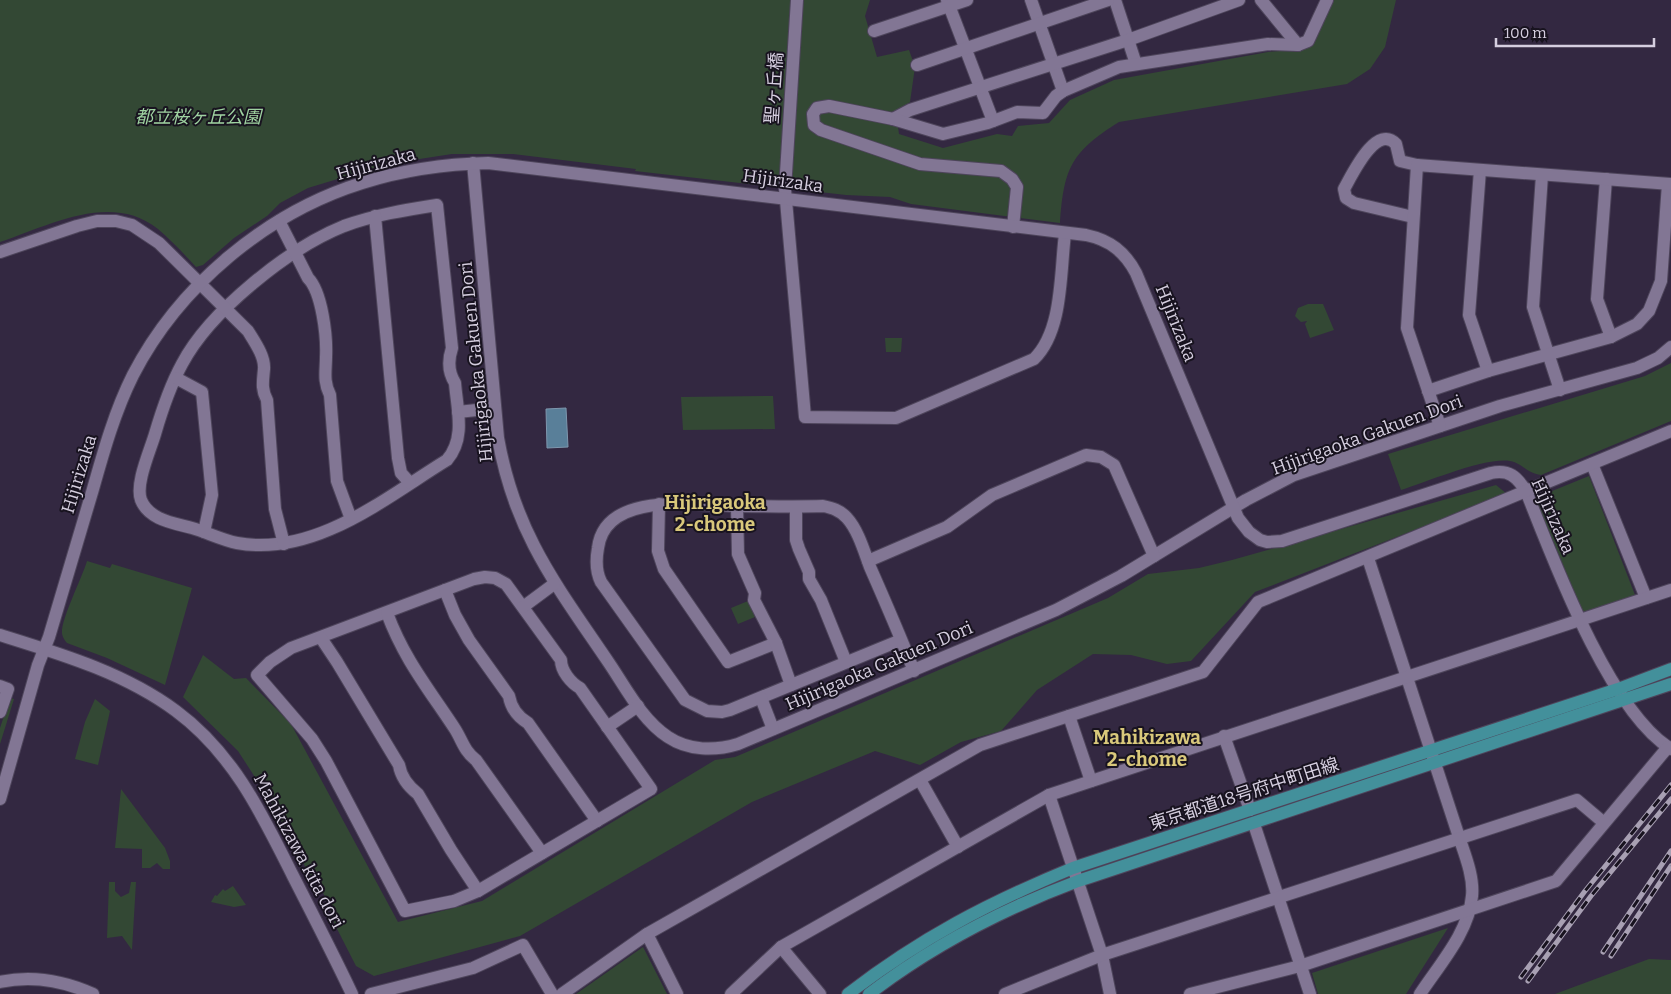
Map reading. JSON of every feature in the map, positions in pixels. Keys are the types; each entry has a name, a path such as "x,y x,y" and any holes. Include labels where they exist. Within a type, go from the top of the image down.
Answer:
{"main road":[{"name":"東京都道18号府中町田線","path":"869,994 894,975 954,937 1023,902 1078,881 1434,764 1621,695 1671,669"},
{"name":"東京都道18号府中町田線","path":"848,994 890,962 954,923 1013,893 1073,868 1431,751 1621,695 1671,684"}],"street":[{"name":"聖ヶ丘橋","path":"797,0 786,198 806,417 896,418 1034,359 1047,344 1052,333 1065,234"},
{"path":"874,31 948,3 967,0"},
{"path":"1031,0 1063,91"},
{"path":"917,65 1108,0"},
{"path":"1115,0 1136,64"},
{"path":"893,119 910,110 1128,40 1239,0"},
{"path":"1262,0 1298,45"},
{"path":"1013,227 1017,187 1012,179 1001,171 920,164 822,130 814,125 813,120 817,108 829,106 893,119 943,134 993,121 1017,112 1044,113 1056,96 1063,91 1119,67 1190,58 1268,44 1298,45 1308,41 1312,35 1327,0"},
{"path":"948,3 993,121"},
{"path":"1413,217 1354,203 1346,198 1344,190 1371,146 1381,139 1389,139 1396,144 1400,161 1417,165 1669,184 1659,291 1649,310 1637,324 1611,337 1488,371 1428,391"},
{"name":"Hijirizaka","path":"0,799 44,649 120,406 133,374 160,332 199,282 279,221 321,198 362,183 416,169 473,163 515,164 1106,240 1130,261 1233,507 1238,518 1249,532 1260,540 1274,542 1492,472 1500,471 1510,474 1519,480 1526,491 1581,619 1621,695 1640,722 1669,748"},
{"name":"Hijirigaoka Gakuen Dori","path":"473,163 495,408 501,455 514,499 533,545 554,584 638,706 652,724 668,737 700,748 728,747 914,671 1056,610 1154,556 1233,507 1300,473 1440,426 1637,368 1658,358 1671,347"},
{"path":"1417,165 1407,328 1440,426"},
{"path":"1480,170 1469,315 1488,371"},
{"path":"1542,175 1533,307 1560,390"},
{"path":"1606,179 1597,299 1611,337"},
{"path":"437,205 452,348 449,357 450,376 454,383 458,412 458,439 453,453 447,460 351,519 304,539 284,544 236,543 155,516 141,499 140,482 164,404 182,363 198,340 226,309 261,276 296,252 336,230 375,216 437,205"},
{"path":"375,216 398,458 401,473 410,483"},
{"path":"0,252 97,221 116,221 132,225 146,232 248,331 257,345 264,367 262,375 263,392 267,400 275,509 284,544"},
{"path":"279,221 308,278 315,284 322,305 326,358 324,368 326,386 330,395 337,481 351,519"},
{"path":"176,378 202,392 212,495 204,532"},
{"path":"458,412 495,408"},
{"path":"562,994 647,934 980,746 1203,672 1258,602 1671,431"},
{"path":"868,561 947,527 992,495 1086,455 1101,457 1114,465 1154,556"},
{"path":"1592,464 1646,598"},
{"path":"659,504 658,551 664,570 728,662 776,643"},
{"path":"901,640 761,698 722,712 707,711 690,704 680,694 601,582 598,576 597,552 601,534 605,527 618,516 639,508 659,504 823,506 843,514 852,526 868,561 914,671"},
{"path":"738,506 738,554 754,593 754,600 762,619 767,623 776,643 791,685"},
{"path":"796,506 796,540 809,572 809,579 821,600 846,662"},
{"path":"1368,558 1459,836 1471,887 1470,910 1462,932 1420,994"},
{"path":"495,578 506,584 560,660 561,666 574,685 580,688 651,789 478,891 454,901 405,911 326,761 297,720 256,676 280,654 291,648 445,590 474,579 495,578"},
{"path":"523,607 554,584"},
{"path":"445,590 455,615 469,640 508,696 510,704 521,719 528,723 597,821"},
{"path":"731,994 781,947 1049,796 1224,736 1671,590"},
{"path":"387,613 396,639 413,670 457,731 469,755 476,760 542,853"},
{"name":"Mahikizawa kita dori","path":"0,635 44,649 124,679 177,711 220,752 242,779 262,814 352,994"},
{"path":"320,638 349,680 399,765 400,772 411,788 418,794 478,891"},
{"path":"0,686 8,689 0,712"},
{"path":"761,698 774,729"},
{"path":"607,727 638,706"},
{"path":"1069,716 1091,781"},
{"path":"1224,736 1250,810"},
{"path":"1190,994 1300,966 1556,881 1603,822 1669,748"},
{"path":"920,780 958,847"},
{"path":"1049,796 1102,955 1110,994"},
{"path":"1005,994 1102,955 1459,836 1576,800 1603,822"},
{"path":"1254,824 1310,994"},
{"path":"647,934 677,994"},
{"path":"371,994 472,968 523,945 552,994"},
{"path":"781,947 820,994"},
{"path":"0,982 44,979 74,986 93,994"}],"green space":[{"name":"都立桜ヶ丘公園","path":"0,0 870,0 865,16 877,57 909,50 915,67 910,102 896,112 899,134 943,148 997,134 1012,136 1018,126 1049,123 1070,100 1114,80 1268,52 1305,49 1310,45 1330,0 1396,0 1385,47 1370,69 1347,84 1119,122 1090,143 1073,163 1064,188 1060,223 911,204 890,197 846,195 635,171 636,169 513,154 452,154 387,164 308,188 280,203 267,216 234,238 203,265 196,267 158,229 140,218 120,213 100,212 79,215 0,242"},
{"path":"1308,304 1323,304 1334,330 1310,338 1305,324 1307,321 1301,322 1295,316 1298,308"},
{"path":"885,338 902,338 901,352 886,352"},
{"path":"1671,363 1671,421 1541,475 1531,472 1514,462 1499,461 1471,466 1401,490 1388,454 1645,376"},
{"path":"773,396 775,429 683,430 681,397"},
{"path":"1589,476 1635,595 1584,615 1535,498"},
{"path":"1496,485 1507,494 1255,592 1191,661 1167,664 1131,655 1093,654 1037,690 1001,731 961,742 920,765 875,751 752,802 520,936 374,976 356,966 334,923 330,908 319,884 309,874 271,802 238,751 183,697 203,655 234,679 246,678 291,724 398,922 482,901 715,760 735,757 1108,598 1148,574 1199,568 1232,560"},
{"path":"87,561 110,568 112,564 192,588 165,685 107,658 67,643 62,636 65,618"},
{"path":"748,601 755,617 738,624 731,608"},
{"path":"10,698 14,699 0,744 0,728"},
{"path":"95,699 110,711 98,765 75,759 85,722"},
{"path":"121,789 165,848 170,861 170,869 163,869 157,863 150,868 142,868 142,849 115,848"},
{"path":"109,882 115,882 115,891 121,897 129,893 131,882 136,882 132,950 122,936 107,938"},
{"path":"233,886 246,905 234,907 211,902 215,895 217,896 223,889 225,891"},
{"path":"1448,928 1406,994 1318,994 1312,973"},
{"path":"643,947 667,994 576,994"},
{"path":"1649,959 1671,960 1671,994 1555,994"}],"water":[{"path":"566,408 568,447 547,448 546,409"}],"railway":[{"path":"1521,977 1585,891 1671,785"},
{"path":"1528,981 1591,896 1671,799"},
{"path":"1603,952 1671,851"},
{"path":"1611,956 1671,866"}],"district":[{"name":"Hijirigaoka 2-chome","path":"715,513"},
{"name":"Mahikizawa 2-chome","path":"1147,748"}]}
